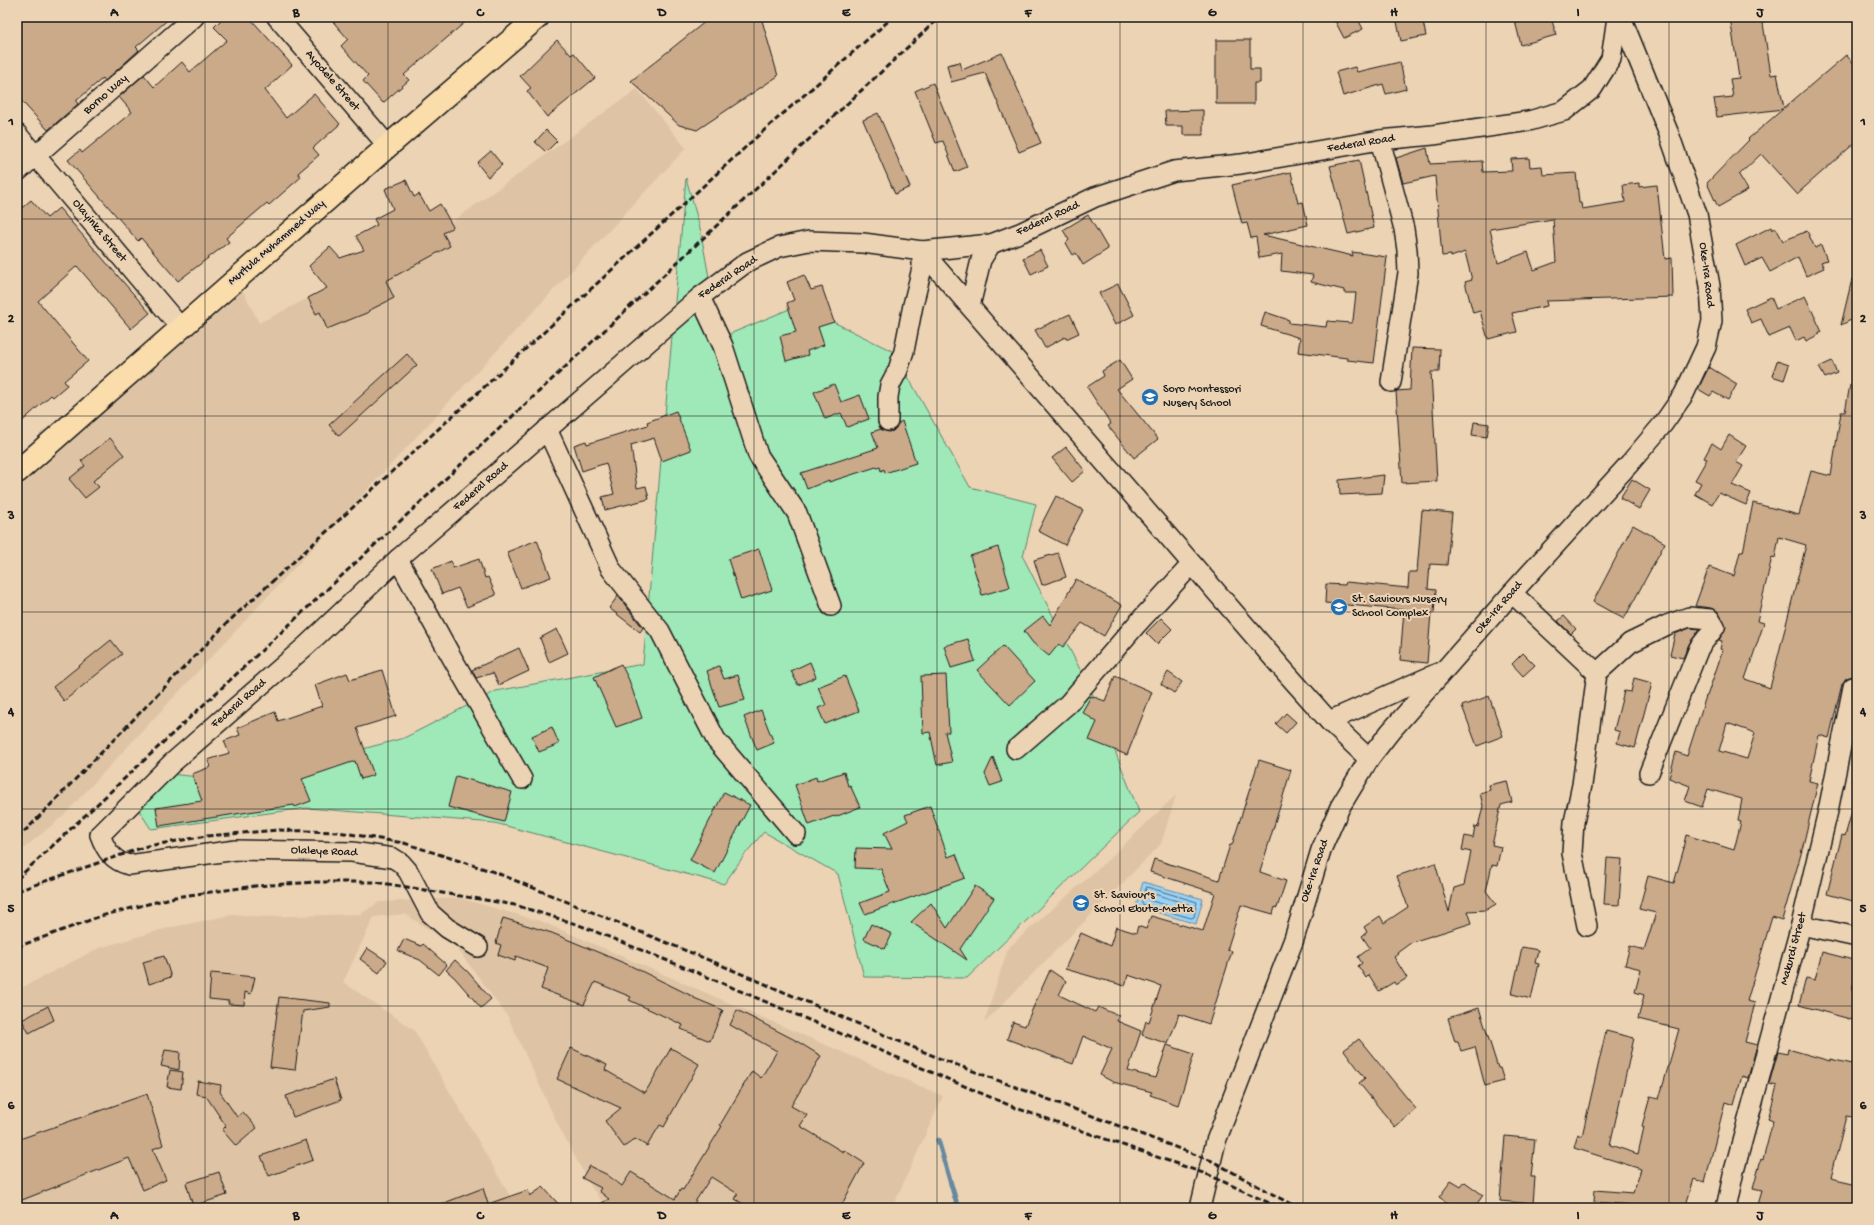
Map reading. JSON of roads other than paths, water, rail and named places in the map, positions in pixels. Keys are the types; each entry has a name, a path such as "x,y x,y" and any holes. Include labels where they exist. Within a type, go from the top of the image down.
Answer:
{"main road":[{"name":"Murtula Muhammed Way","path":"17,472 388,146 538,17"}],"street":[{"name":"Borno Way","path":"17,172 194,17"},
{"name":"Ayodele Street","path":"277,17 388,146"},
{"name":"Federal Road","path":"130,865 119,863 113,857 105,846 100,835 171,764 307,645 398,559 547,429 700,296 747,262 779,247 809,241 863,243 922,251 991,244 1022,232 1095,197 1174,171 1241,164 1380,140 1433,135 1529,121 1564,111 1592,89 1611,59 1617,17"},
{"name":"Oke-Ira Road","path":"1200,1208 1216,1141 1294,939 1321,850 1340,807 1369,759 1443,671 1630,463 1684,394 1706,347 1712,321 1710,286 1697,214 1669,134 1621,17"},
{"name":"Olayinka Street","path":"17,134 181,328"},
{"path":"1380,140 1404,229 1407,250 1408,273 1391,382"},
{"path":"970,306 981,260 991,244"},
{"path":"922,251 1328,721 1369,759"},
{"path":"888,421 888,397 890,385 898,370 904,351 914,297 922,268 922,251"},
{"path":"700,296 723,346 758,455 797,514 831,606"},
{"path":"547,429 611,569 660,632 716,740 796,834"},
{"path":"398,559 451,656 522,779"},
{"path":"1016,749 1068,704 1136,625 1192,564"},
{"path":"1512,593 1597,673"},
{"path":"1587,926 1572,853 1574,822 1582,785 1597,673 1630,643 1666,625 1689,617 1710,619 1715,627 1700,648 1649,773"},
{"path":"1328,721 1443,671"},
{"name":"Makurdi Street","path":"1726,1208 1734,1171 1801,925 1828,811 1853,687"},
{"name":"Olaleye Road","path":"130,865 236,850 352,852 393,858 401,863 408,871 430,913 447,928 478,947"},
{"path":"1801,925 1857,937"}],"water":[{"path":"1143,882 1203,899 1196,924 1136,906"}],"waterway":[{"path":"938,1140 958,1208"}],"railway":[{"path":"17,838 228,622 761,133 893,17"},
{"path":"17,879 940,17"},
{"path":"17,891 147,846 206,836 277,830 338,832 404,843 497,873 716,963 936,1057 1212,1161 1298,1208"},
{"path":"17,947 101,916 175,897 255,886 316,882 376,882 515,905 579,925 698,973 1016,1108 1209,1175 1280,1208"}],"place":[{"name":"Soro Montessori Nusery School","path":"1150,397"},
{"name":"St. Saviours Nusery School Complex","path":"1339,607"},
{"name":"St. Saviour's School Ebute-Metta","path":"1081,903"}]}
